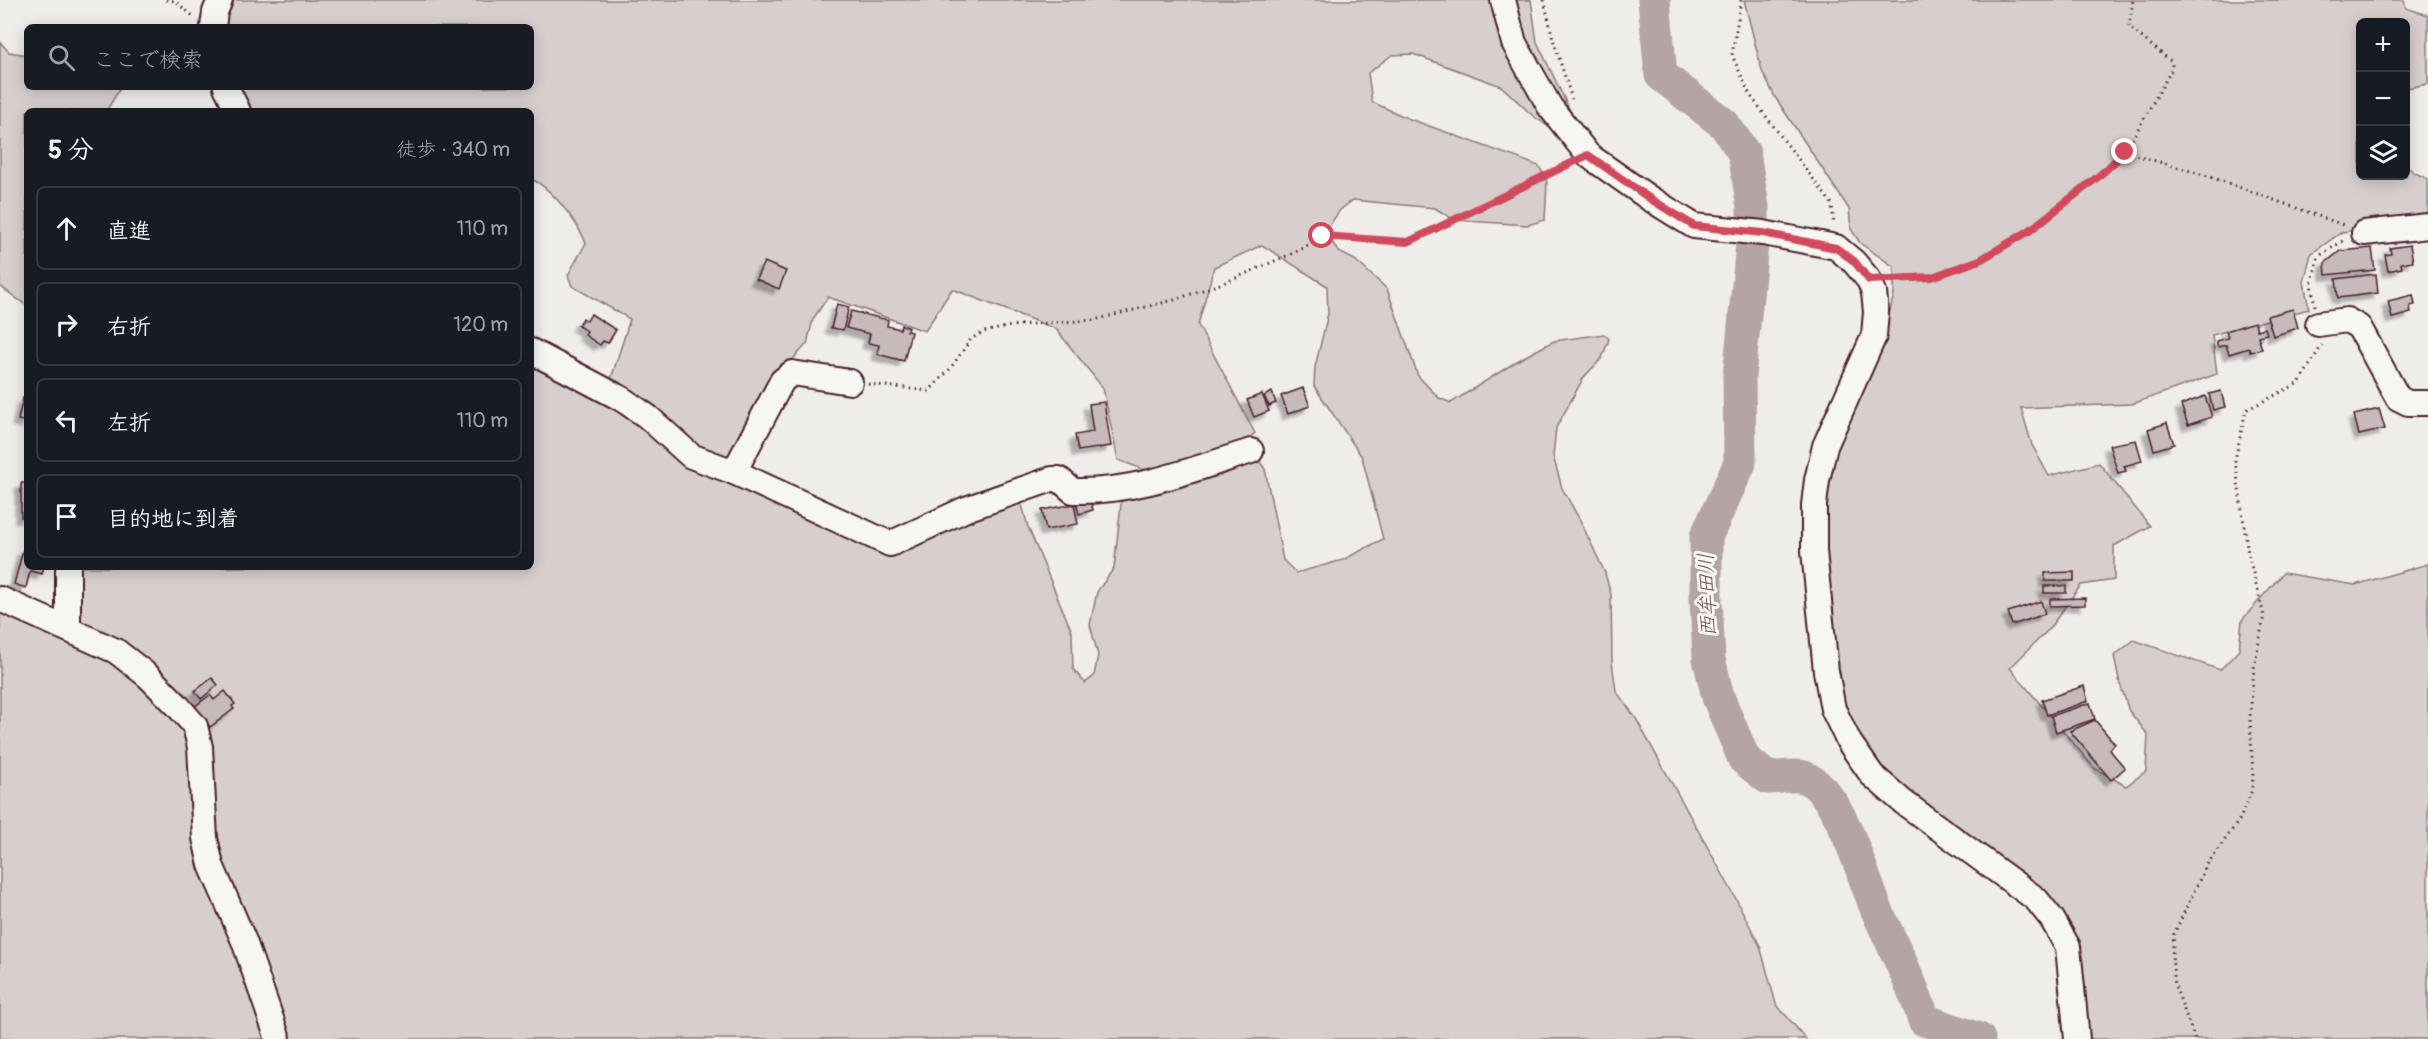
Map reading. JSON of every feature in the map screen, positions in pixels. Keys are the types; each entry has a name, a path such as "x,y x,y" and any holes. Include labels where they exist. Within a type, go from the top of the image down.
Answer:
{"street":[{"path":"205,24 215,12 220,0"},
{"path":"1503,0 1515,43 1550,107 1588,155 1694,226 1763,233 1836,248 1854,261 1869,280 1874,292 1876,312 1874,336 1826,446 1817,480 1814,551 1826,671 1833,708 1849,742 1872,775 1903,802 2036,899 2052,919 2068,947 2077,1039"},
{"path":"228,90 236,108"},
{"path":"2364,233 2428,226"},
{"path":"2318,324 2347,320 2359,327 2398,398 2408,404 2428,403"},
{"path":"534,353 622,399 648,417 692,456 734,472 891,544 966,509 1052,479 1059,479 1073,491 1104,490 1163,479 1251,451"},
{"path":"734,472 782,381 792,373 850,382"},
{"path":"68,570 68,628"},
{"path":"0,599 116,651 148,676 195,726 200,747 205,838 211,865 244,941 278,1039"}],"path":[{"path":"166,0 175,1 205,24"},
{"path":"1544,0 1572,101"},
{"path":"1741,0 1732,55 1750,95 1832,204 1836,248"},
{"path":"1869,280 1932,277 1980,260 2029,231 2099,176 2125,152 2172,69 2172,62 2129,27 2133,0"},
{"path":"2125,152 2211,177 2364,233"},
{"path":"850,382 929,391 950,369 972,339 983,332 1017,325 1094,320 1174,300 1231,280 1300,250 1322,236 1408,242 1588,155"},
{"path":"2194,1039 2175,986 2172,955 2174,934 2206,866 2240,819 2252,790 2250,717 2252,688 2265,616 2248,553 2235,460 2246,410 2299,383 2322,345 2311,284 2319,256 2341,240 2364,233"}],"shaded area":[{"path":"230,0 1493,0 1504,38 1518,70 1535,101 1557,133 1532,115 1501,86 1413,54 1392,55 1368,73 1372,102 1407,118 1539,166 1547,182 1545,220 1527,225 1454,220 1435,208 1353,200 1340,210 1325,232 1339,252 1355,260 1387,289 1418,376 1439,398 1451,403 1522,358 1554,341 1604,334 1609,339 1602,358 1584,377 1556,428 1553,456 1562,488 1605,573 1611,595 1612,662 1616,691 1635,717 1733,893 1760,946 1776,1004 1806,1039 0,1039 0,610 55,632 74,636 75,570 534,570 534,360 617,404 684,459 744,481 806,510 875,548 892,550 905,545 1006,497 1021,501 1028,527 1072,632 1073,669 1085,683 1094,676 1098,655 1090,625 1097,592 1114,568 1122,495 1256,456 1265,469 1283,560 1296,573 1343,560 1383,539 1362,457 1314,386 1315,367 1328,314 1327,286 1262,245 1214,267 1198,325 1255,433 1247,440 1156,474 1118,460 1103,388 1056,329 952,289 925,331 828,297 813,319 807,344 781,372 735,461 729,464 694,449 636,400 610,382 630,319 572,286 568,275 586,243 563,206 534,180 534,108 244,108 235,90 534,90 534,24 223,24"},
{"path":"1512,0 1531,0 1537,42 1577,125 1564,113 1522,39"},
{"path":"1744,0 2404,0 2406,8 2428,15 2428,84 2410,87 2410,18 2356,18 2356,180 2410,180 2410,169 2428,179 2428,217 2423,221 2342,232 2311,254 2304,282 2309,309 2212,335 2217,374 2132,404 2021,408 2032,445 2049,476 2099,463 2150,526 2114,546 2114,580 2081,585 2049,629 2010,668 2094,768 2126,786 2146,771 2148,735 2129,711 2114,656 2134,640 2220,670 2239,650 2242,620 2283,573 2355,585 2428,564 2428,1039 2087,1039 2084,985 2074,942 1994,856 1877,765 1845,714 1835,679 1822,518 1826,477 1840,430 1883,340 1894,294 1894,267 1860,243 1851,229 1849,209 1775,97 1762,71"},
{"path":"0,42 9,52 24,54 24,90 119,90 108,108 24,108 24,304 0,286"}],"building":[{"path":"2410,245 2413,261 2401,263 2402,268 2388,271 2385,255 2391,254 2390,248"},
{"path":"2372,248 2375,270 2326,275 2325,263 2340,251"},
{"path":"764,262 786,271 779,289 756,279"},
{"path":"2376,274 2378,293 2338,298 2336,279"},
{"path":"2413,295 2415,305 2410,306 2411,313 2392,318 2388,301"},
{"path":"837,304 849,307 843,330 831,328"},
{"path":"2293,309 2298,328 2273,336 2267,316"},
{"path":"851,311 888,320 887,326 900,329 901,325 908,327 907,331 911,332 904,361 877,354 879,345 868,343 870,334 846,328"},
{"path":"591,314 616,330 608,343 603,341 600,345 585,335 587,331 578,326 583,318 587,321"},
{"path":"2255,322 2257,330 2265,328 2267,334 2258,336 2262,349 2250,352 2249,348 2229,354 2226,345 2218,347 2216,341 2228,338 2226,331"},
{"path":"1303,388 1310,406 1288,414 1281,396"},
{"path":"2221,391 2225,407 2213,410 2209,394"},
{"path":"1272,392 1276,403 1269,406 1264,396"},
{"path":"1262,394 1269,411 1254,417 1247,400"},
{"path":"2205,396 2212,417 2188,425 2181,405"},
{"path":"23,398 24,398 24,421 18,420"},
{"path":"1104,402 1111,446 1078,451 1075,435 1093,432 1089,404"},
{"path":"2379,409 2385,429 2359,435 2354,415"},
{"path":"2167,423 2174,444 2154,450 2148,429"},
{"path":"2136,440 2142,461 2124,466 2126,471 2118,473 2109,445"},
{"path":"21,483 24,483 24,517 21,517"},
{"path":"1090,498 1093,510 1079,514 1076,502"},
{"path":"1074,504 1078,524 1046,530 1042,510"},
{"path":"24,550 24,570 43,570 42,574 30,571 26,588 14,584"},
{"path":"2074,572 2074,581 2045,581 2045,573"},
{"path":"2044,586 2066,586 2066,593 2044,593"},
{"path":"2085,598 2085,605 2050,606 2050,599"},
{"path":"2041,601 2045,614 2012,625 2008,612"},
{"path":"212,678 218,685 201,699 195,691"},
{"path":"2084,686 2088,701 2047,715 2042,700"},
{"path":"225,691 235,704 232,706 234,709 210,727 194,707 210,695 214,700"},
{"path":"2090,703 2095,719 2056,732 2051,716"},
{"path":"2095,720 2115,744 2109,749 2125,768 2111,780 2070,731"}],"waterway":[{"name":"西牟田川","path":"1654,0 1661,75 1724,124 1744,153 1753,207 1753,234 1739,377 1740,463 1706,537 1709,659 1718,697 1744,759 1768,778 1804,777 1818,786 1830,800 1850,838 1872,899 1909,980 1924,1020 1979,1039"}],"route":[{"path":"1322,236 1408,242 1588,155 1694,226 1763,233 1836,248 1854,261 1869,280 1914,279 1932,277 1980,260 2029,231 2099,176 2125,152"}]}
